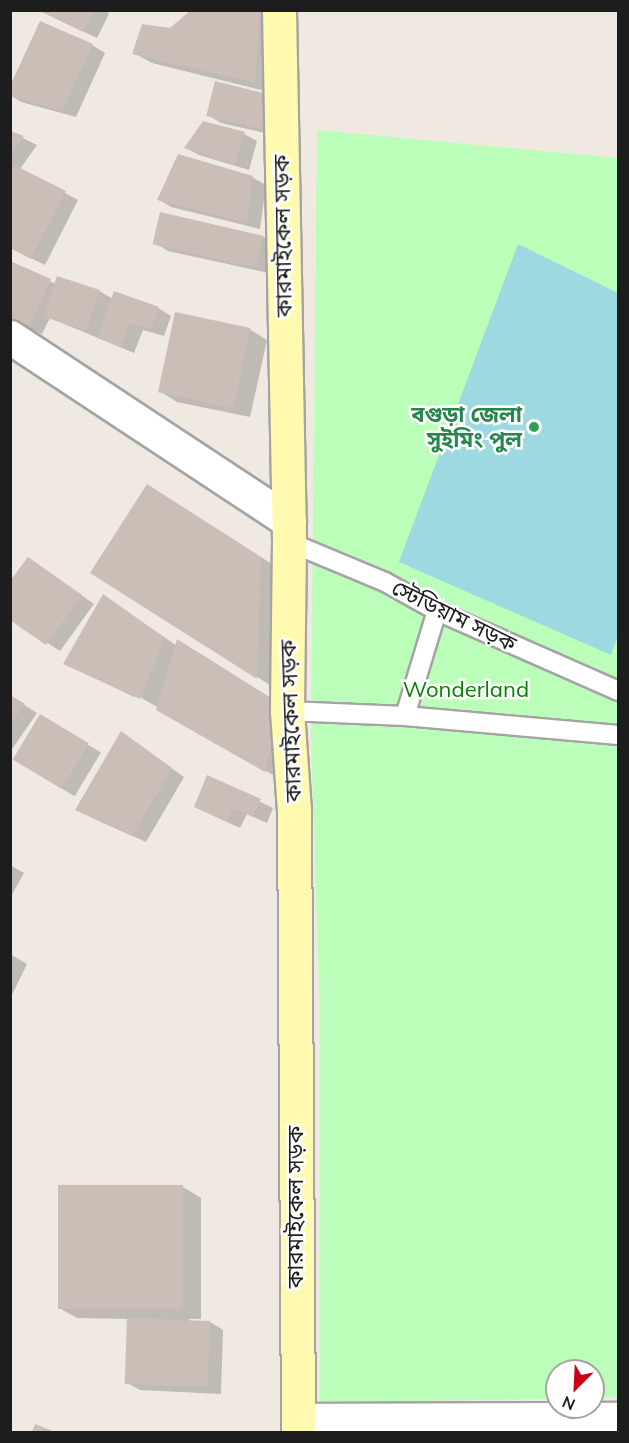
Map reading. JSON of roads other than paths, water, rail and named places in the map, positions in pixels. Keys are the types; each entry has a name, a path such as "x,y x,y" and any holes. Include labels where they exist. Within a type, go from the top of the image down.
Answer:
{"street":[{"name":"কারমাইকেল সড়ক","path":"279,10 289,532 287,711 294,810 298,1426"},
{"path":"10,337 289,532"},
{"path":"298,1426 618,1419"}],"lane":[{"name":"স্টেডিয়াম সড়ক","path":"289,532 437,611 618,692"},
{"path":"405,716 437,611"},
{"path":"287,711 405,716 618,735"}],"water":[{"name":"বগুড়া জেলা সুইমিং পুল","path":"518,244 618,293 618,636 611,655 399,562"}],"place":[{"name":"বগুড়া জেলা সুইমিং পুল","path":"534,427"}],"park label":[{"name":"Wonderland","path":"466,690"}]}
